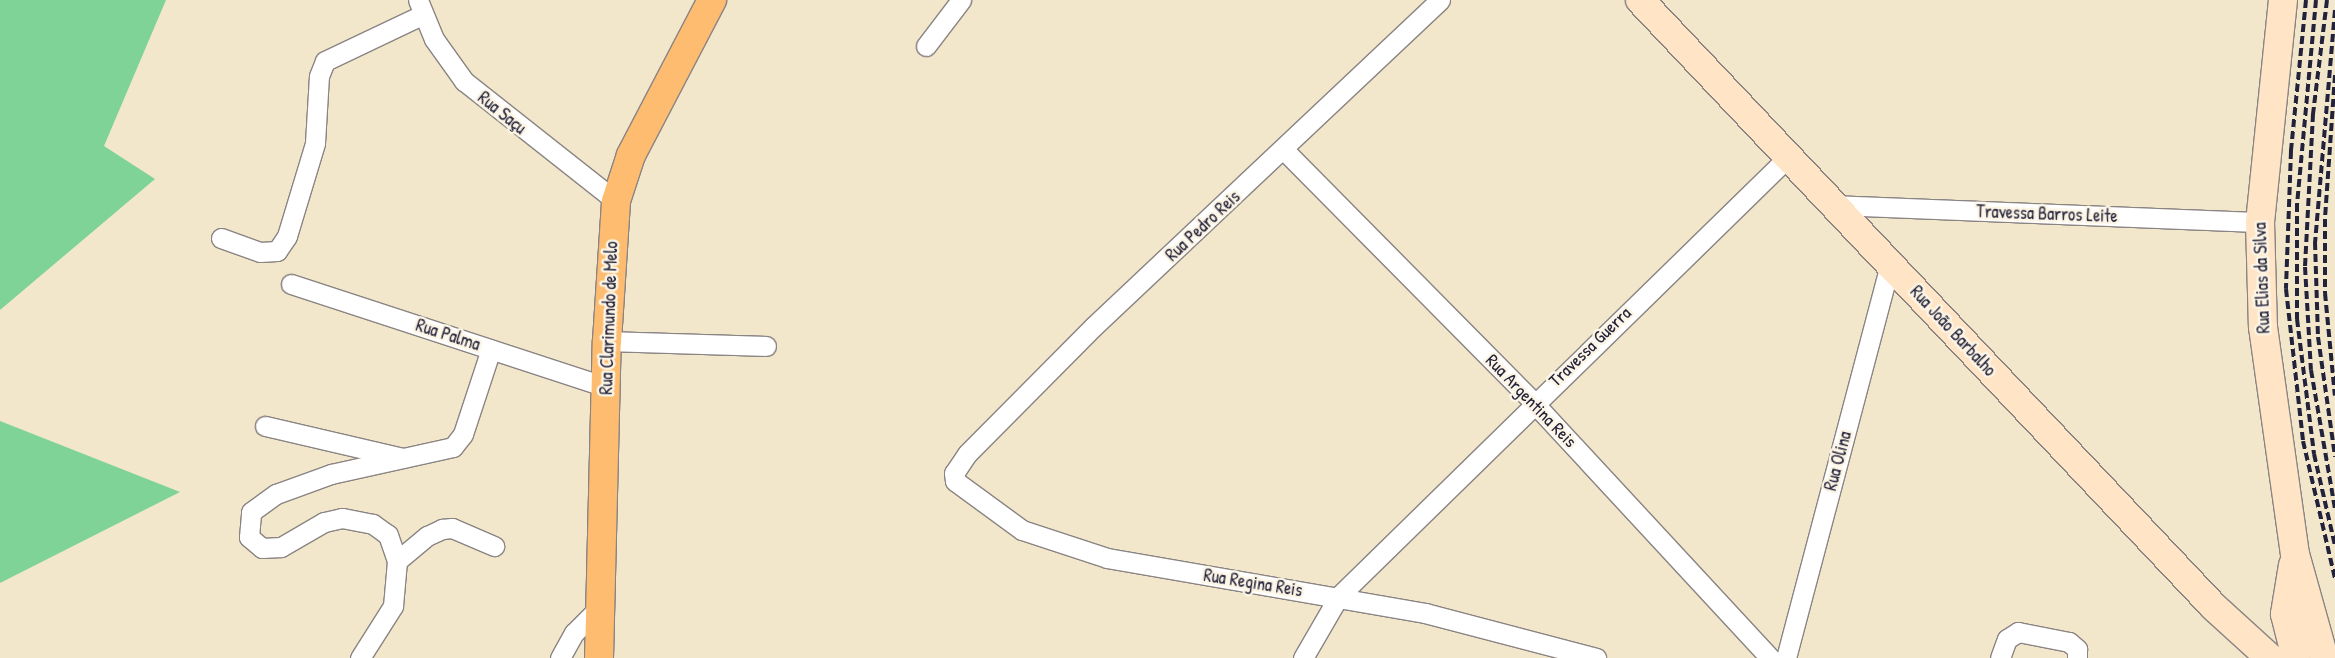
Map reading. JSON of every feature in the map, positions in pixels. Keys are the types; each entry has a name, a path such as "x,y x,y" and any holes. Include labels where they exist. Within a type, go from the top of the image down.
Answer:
{"main road":[{"name":"Rua Clarimundo de Melo","path":"599,658 607,341 616,201 631,155 712,0"}],"street":[{"path":"926,46 961,0"},
{"name":"Rua Pedro Reis","path":"967,454 1094,326 1285,151 1440,0"},
{"name":"Rua João Barbalho","path":"1640,0 2221,614 2270,658"},
{"name":"Rua Elias da Silva","path":"2283,0 2260,222 2270,399 2295,554 2324,658"},
{"name":"Rua Saçu","path":"420,8 464,81 616,201"},
{"path":"221,238 260,252 277,250 287,236 315,144 319,76 325,61 420,8"},
{"name":"Rua Argentina Reis","path":"1285,151 1533,402 1770,658"},
{"name":"Travessa Guerra","path":"1303,658 1340,596 1533,402 1788,156"},
{"name":"Travessa Barros Leite","path":"1834,206 2260,222"},
{"name":"Rua Olina","path":"1786,658 1890,264"},
{"name":"Rua Palma","path":"291,284 606,387"},
{"path":"607,341 766,346"},
{"path":"360,658 393,606 397,562 388,535 358,518 324,522 270,549 253,544 249,522 259,504 276,494 331,474 447,450 460,441 491,349"},
{"path":"265,426 402,458"},
{"name":"Rua Regina Reis","path":"967,454 954,473 955,482 1022,530 1046,540 1107,558 1340,596 1596,658"},
{"path":"397,562 427,536 442,529 452,528 494,546"},
{"name":"Rua Elias da Silva","path":"2295,554 2285,614 2296,658"},
{"path":"560,658 574,634 600,607"},
{"path":"2000,658 2007,639 2018,632 2069,642 2077,649 2077,658"},
{"path":"2324,658 2335,654"}],"green space":[{"path":"0,0 166,0 104,146 155,179 0,310"},
{"path":"0,421 180,492 0,583"}],"railway":[{"path":"2306,0 2291,151 2286,289 2303,441 2335,579"},
{"path":"2316,0 2297,204 2297,319 2314,454 2335,546"},
{"path":"2327,0 2313,114 2305,267 2311,370 2335,509"},
{"path":"2335,10 2315,242 2318,337 2335,457"},
{"path":"2335,75 2325,219 2325,293 2335,396"}]}
